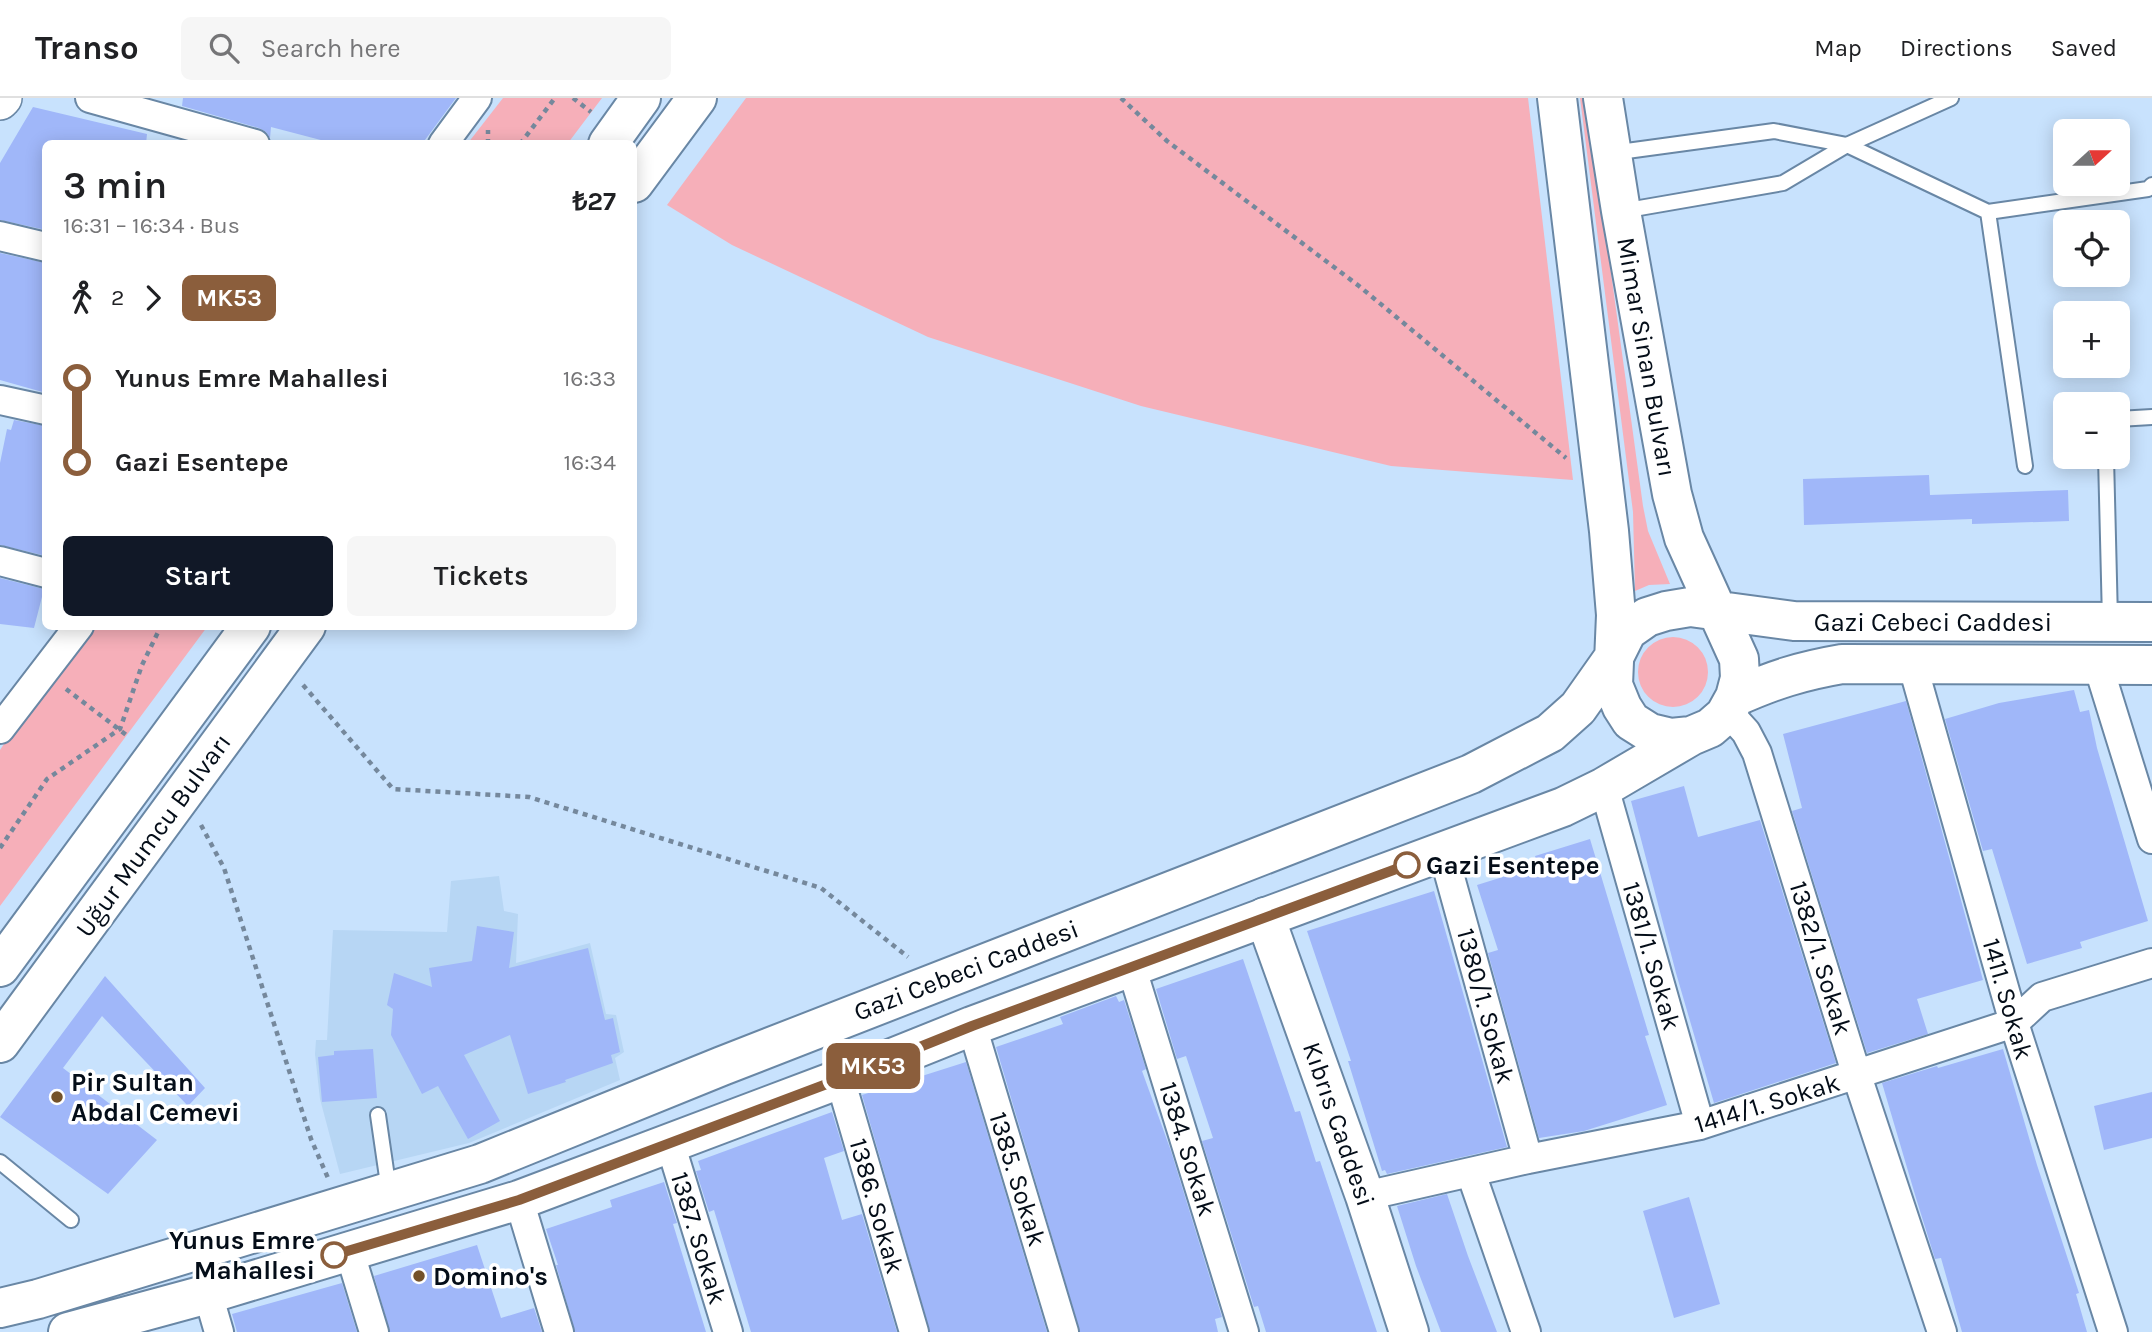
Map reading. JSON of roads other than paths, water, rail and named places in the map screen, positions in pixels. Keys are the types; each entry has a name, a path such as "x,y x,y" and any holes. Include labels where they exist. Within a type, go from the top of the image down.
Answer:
{"main road":[{"path":"611,140 641,98"},
{"path":"637,179 696,98"},
{"path":"1557,98 1616,615 1614,657 1613,685 1631,721 1650,733 1671,738 1691,736 1710,728 1731,704 1740,678 1739,659 1715,610 1690,607 1647,617 1628,631 1614,657"},
{"name":"Mimar Sinan Bulvarı","path":"1604,98 1611,153 1672,494 1684,538 1715,610"},
{"name":"Gazi Cebeci Caddesi","path":"1715,610 1794,621 2152,622"},
{"name":"Uğur Mumcu Bulvarı","path":"0,967 248,630"},
{"name":"Uğur Mumcu Bulvarı","path":"0,1044 303,630"},
{"name":"Gazi Cebeci Caddesi","path":"0,1308 38,1299 480,1164 722,1066 1471,774 1550,733 1578,708 1614,657"},
{"name":"Gazi Cebeci Caddesi","path":"1731,704 1778,678 1803,670 1842,664 2152,665"},
{"name":"Gazi Cebeci Caddesi","path":"68,1332 208,1294 519,1200 840,1079 972,1026 1563,807 1691,736"},
{"name":"Kıbrıs Caddesi","path":"1265,917 1365,1196 1409,1332"},
{"path":"0,1288 38,1299"}],"street":[{"path":"90,98 242,140"},
{"path":"446,140 477,98"},
{"path":"0,236 42,246"},
{"path":"0,400 42,409"},
{"path":"0,561 42,572"},
{"path":"2,723 76,630"},
{"name":"1411. Sokak","path":"1912,663 2014,1023 2113,1332"},
{"path":"2098,665 2152,839"},
{"name":"1382/1. Sokak","path":"1731,704 1757,753 1857,1076 1942,1332"},
{"name":"1381/1. Sokak","path":"1604,786 1700,1125"},
{"name":"1380/1. Sokak","path":"1443,852 1528,1159"},
{"name":"1414/1. Sokak","path":"1365,1196 1528,1159 1700,1125 2014,1023 2042,997 2152,963"},
{"name":"1384. Sokak","path":"1132,966 1244,1332"},
{"name":"1385. Sokak","path":"972,1026 1064,1332"},
{"name":"1386. Sokak","path":"840,1079 914,1332"},
{"name":"1387. Sokak","path":"670,1143 728,1332"},
{"path":"1471,1173 1526,1332"},
{"path":"519,1200 559,1332"},
{"path":"349,1251 374,1332"},
{"path":"208,1294 219,1332"}],"lane":[{"path":"1621,211 1783,183 1847,145 1951,98"},
{"path":"1611,153 1773,131 1847,145 1988,212 2148,189 2152,185"},
{"path":"1988,212 2025,466"},
{"path":"2130,418 2152,417"},
{"path":"2106,469 2110,622"},
{"path":"378,1115 389,1193"},
{"path":"0,1162 71,1220"}],"place":[{"name":"Gazi Esentepe","path":"1407,865"},
{"name":"Pir Sultan Abdal Cemevi","path":"57,1097"},
{"name":"Yunus Emre Mahallesi","path":"334,1255"},
{"name":"Domino's","path":"419,1276"}]}
